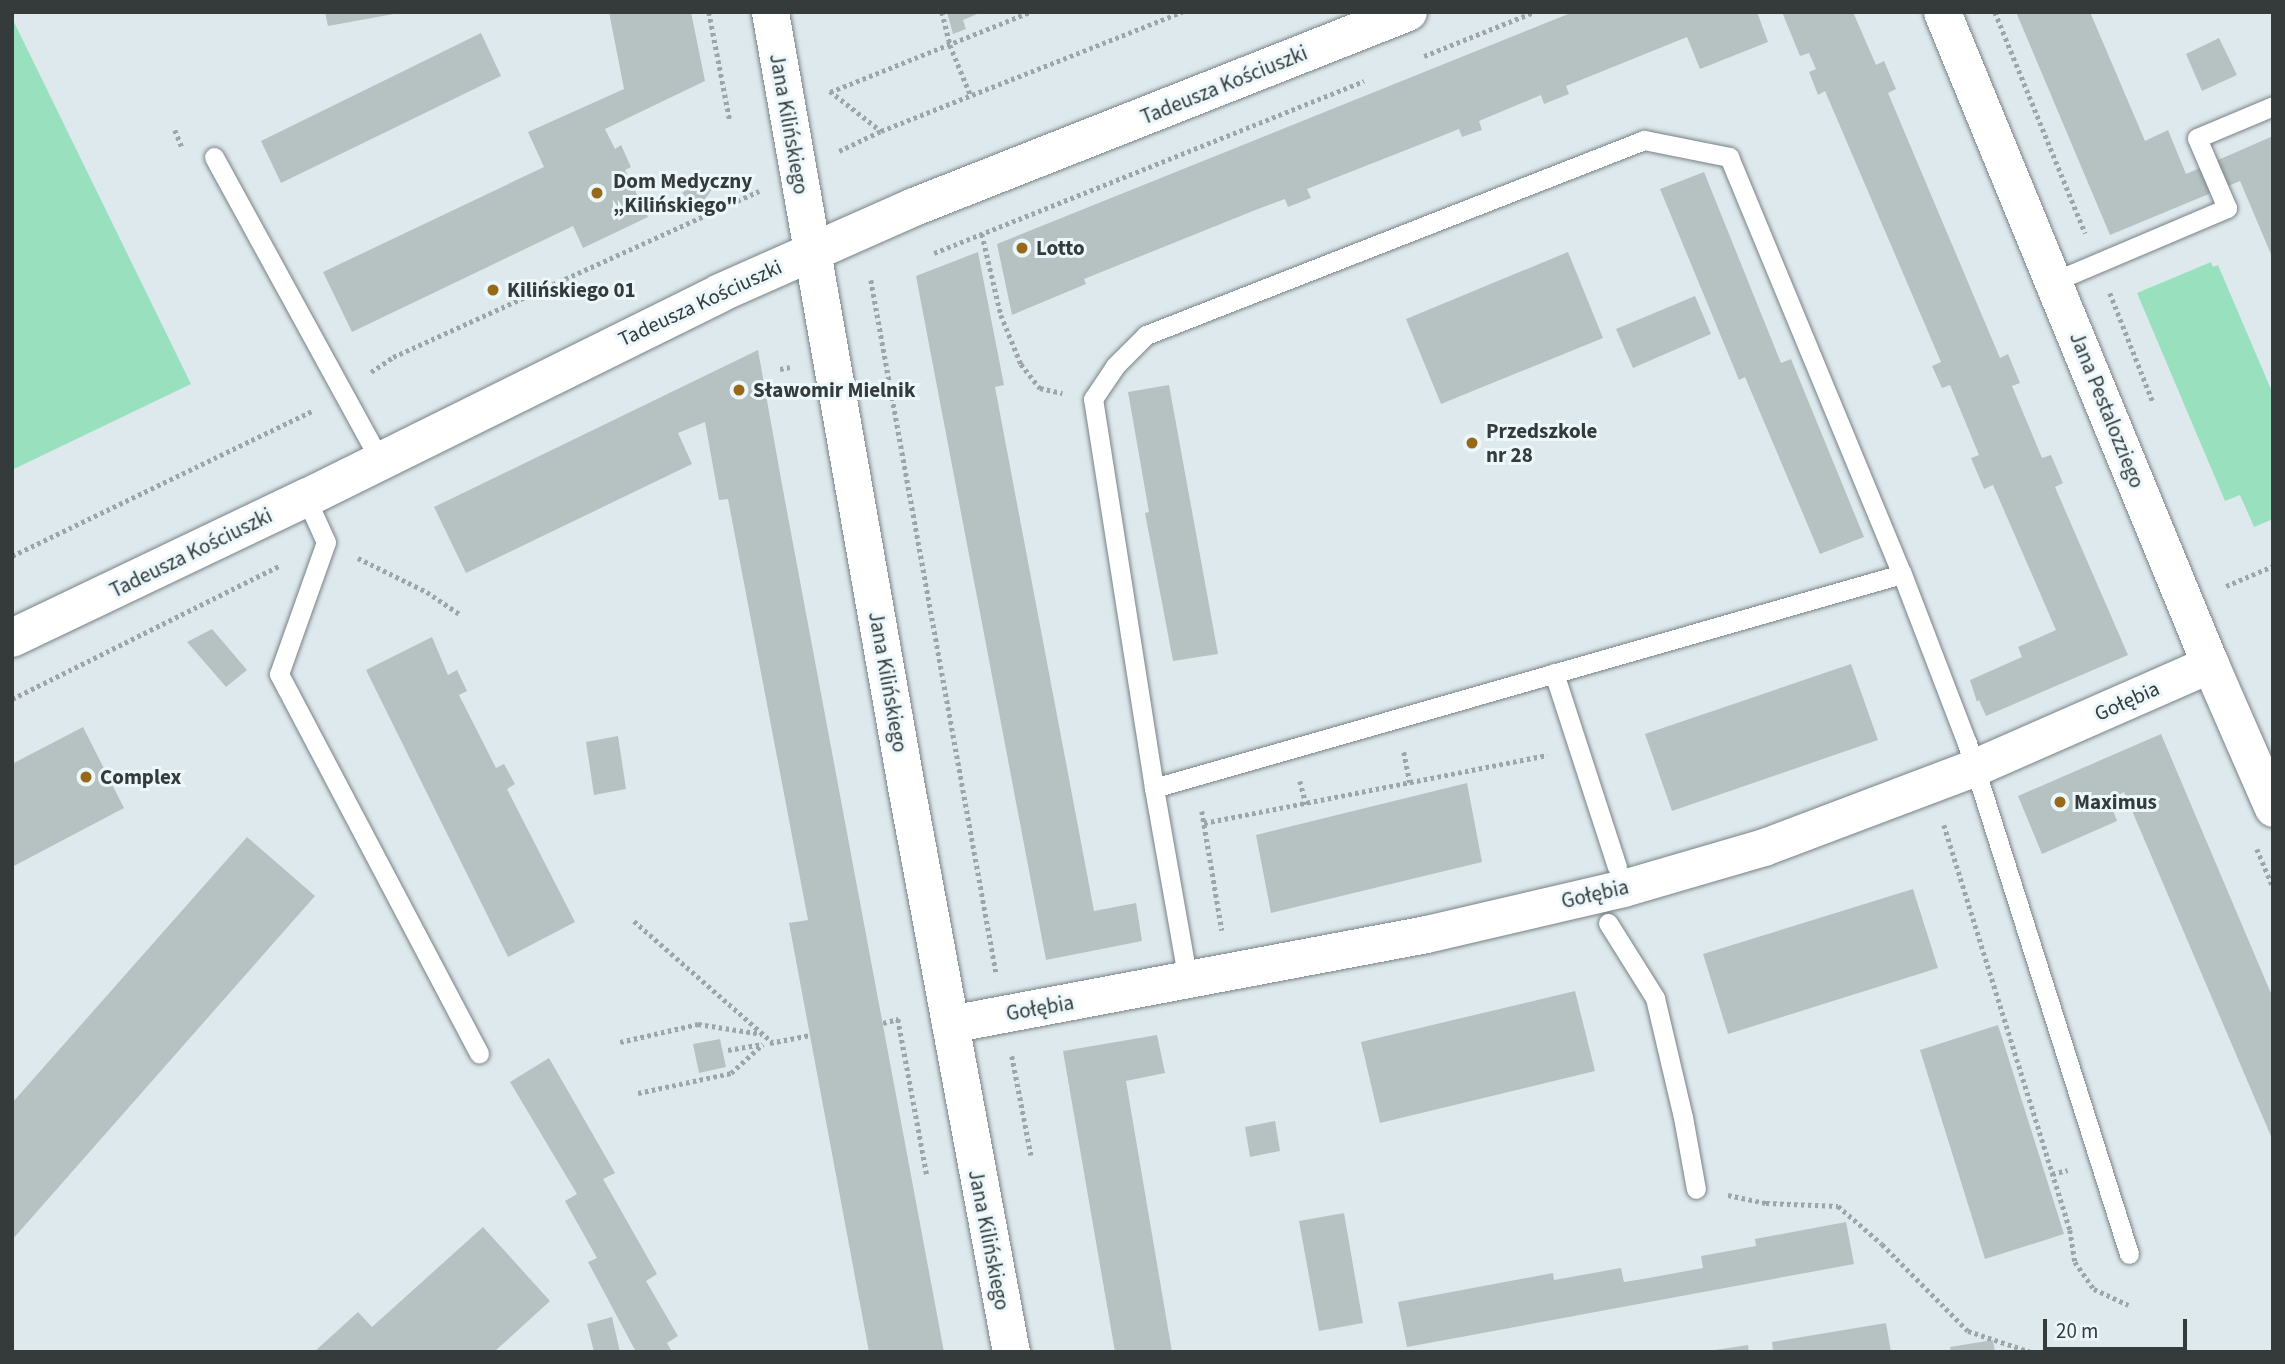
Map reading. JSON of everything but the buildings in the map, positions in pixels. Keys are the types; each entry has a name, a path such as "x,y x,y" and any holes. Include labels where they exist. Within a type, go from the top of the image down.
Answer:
{"street":[{"name":"Jana Kilińskiego","path":"770,12 1011,1352"},
{"name":"Tadeusza Kościuszki","path":"12,638 306,498 652,325 812,252 914,207 1408,12"},
{"name":"Jana Pestalozziego","path":"1942,12 2055,281 2210,664 2273,808"},
{"name":"Gołębia","path":"950,1024 1004,1015 1186,968 1426,934 1623,888 1764,847 1973,768 2210,664"}],"lane":[{"path":"2055,281 2227,208 2197,138 2273,106"},
{"path":"1186,968 1154,789 1093,399 1115,366 1146,335 1644,140 1729,157 1902,574 1967,743 2129,1254"},
{"path":"214,157 380,460"},
{"path":"306,498 326,542 279,674 478,1054"},
{"path":"1154,789 1902,574"},
{"path":"1554,673 1617,867"},
{"path":"1608,923 1656,998 1696,1189"}],"path":[{"path":"709,12 730,121"},
{"path":"942,12 950,45 971,96"},
{"path":"1030,12 830,92 881,131 1182,12"},
{"path":"1419,59 1534,12"},
{"path":"1995,12 2098,264"},
{"path":"934,253 1367,79"},
{"path":"12,556 321,407 393,357 761,191"},
{"path":"982,234 1001,315 1021,364 1040,388 1093,399"},
{"path":"871,280 1031,1155"},
{"path":"12,699 326,542 427,592 461,615"},
{"path":"2226,586 2273,566"},
{"path":"1204,823 1578,749"},
{"path":"1186,968 1225,948 1196,776"},
{"path":"1940,812 2070,1230 2075,1262 2094,1289 2128,1305"},
{"path":"634,921 772,1042"},
{"path":"883,1023 898,1020 927,1175"},
{"path":"620,1042 698,1024 763,1035"},
{"path":"728,1050 810,1035"},
{"path":"638,1093 731,1073 763,1044"},
{"path":"1696,1189 1766,1203 1838,1206 1882,1244 1968,1331 2031,1352"}],"green space":[{"path":"12,18 191,384 14,469 12,466"},
{"path":"2211,262 2213,267 2218,265 2273,394 2273,519 2254,527 2240,495 2225,501 2137,293"}],"place":[{"name":"Dom Medyczny „Kilińskiego\"","path":"597,193"},
{"name":"Lotto","path":"1022,248"},
{"name":"Kilińskiego 01","path":"493,290"},
{"name":"Sławomir Mielnik","path":"739,390"},
{"name":"Przedszkole nr 28","path":"1472,443"},
{"name":"Complex","path":"86,777"},
{"name":"Maximus","path":"2060,802"}]}
